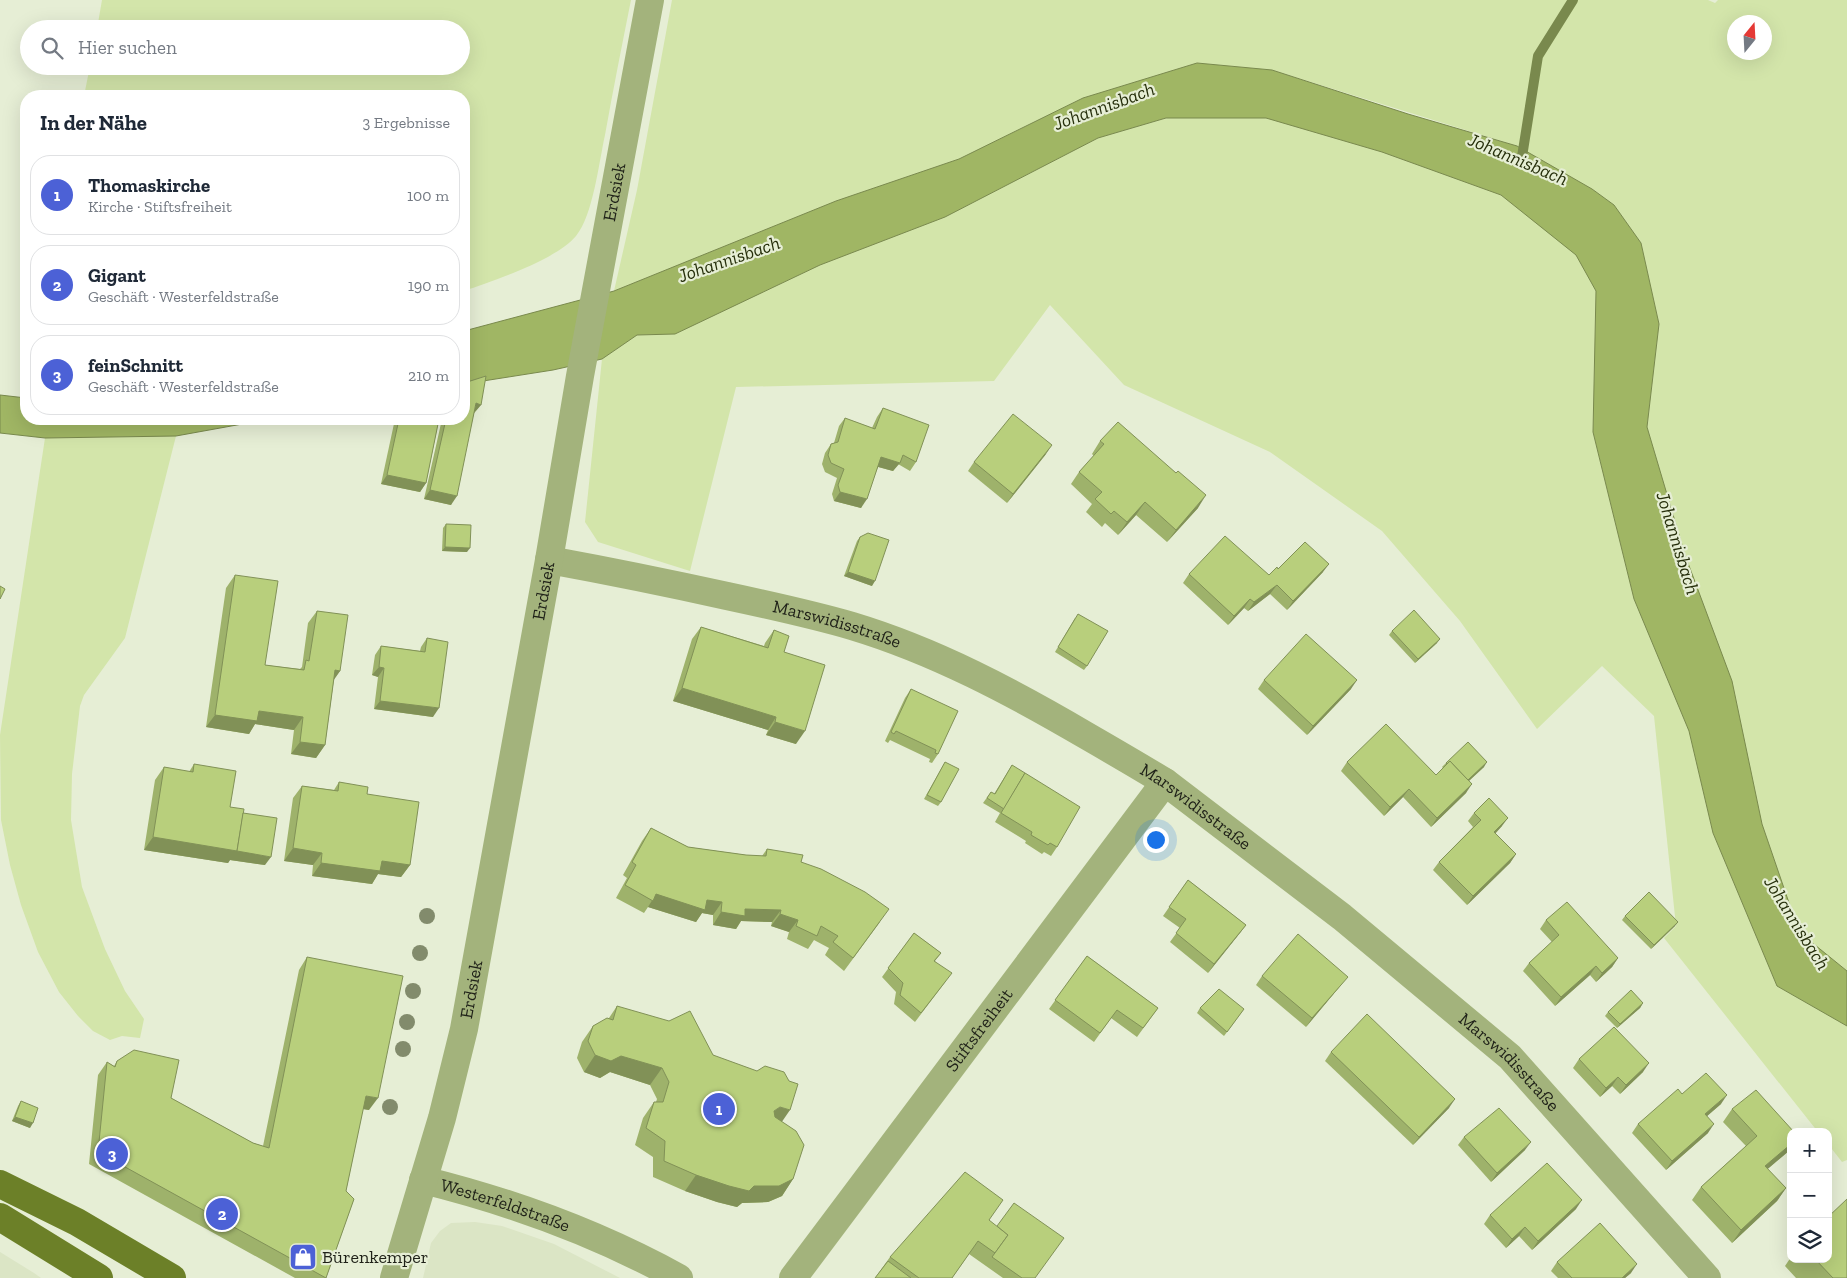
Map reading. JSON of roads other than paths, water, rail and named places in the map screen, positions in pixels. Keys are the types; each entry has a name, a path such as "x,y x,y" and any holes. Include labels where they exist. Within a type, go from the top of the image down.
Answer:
{"main road":[{"path":"0,1184 77,1222 172,1278"},
{"path":"0,1217 99,1278"}],"street":[{"name":"Erdsiek","path":"423,1180 455,1070 464,1029 549,560 580,376 650,0"},
{"name":"Marswidisstraße","path":"549,560 643,578 853,626 900,643 990,681 1040,708 1165,782 1342,917 1510,1058 1708,1278"},
{"name":"Stiftsfreiheit","path":"794,1278 1165,782"},
{"name":"Westerfeldstraße","path":"394,1278 423,1180 504,1202 583,1232 679,1278"}],"water":[{"name":"Johannisbach","path":"1197,63 1272,70 1408,114 1517,146 1592,189 1614,205 1641,243 1659,324 1647,427 1685,555 1732,681 1762,824 1799,932 1847,971 1847,1026 1777,986 1713,833 1689,731 1634,599 1593,432 1596,291 1576,255 1501,195 1382,152 1266,118 1166,118 1098,138 945,217 820,265 675,334 637,335 602,359 553,370 470,383 470,329 614,291 836,201 959,159 1083,98"},
{"path":"0,395 20,397 20,425 237,425 176,436 45,438 0,433"}],"waterway":[{"name":"Johannisbach","path":"1521,163 1538,56 1573,0"}],"place":[{"name":"Thomaskirche","path":"719,1109"},
{"name":"feinSchnitt","path":"112,1154"},
{"name":"Gigant","path":"222,1214"},
{"name":"Bürenkemper","path":"303,1257"}]}
